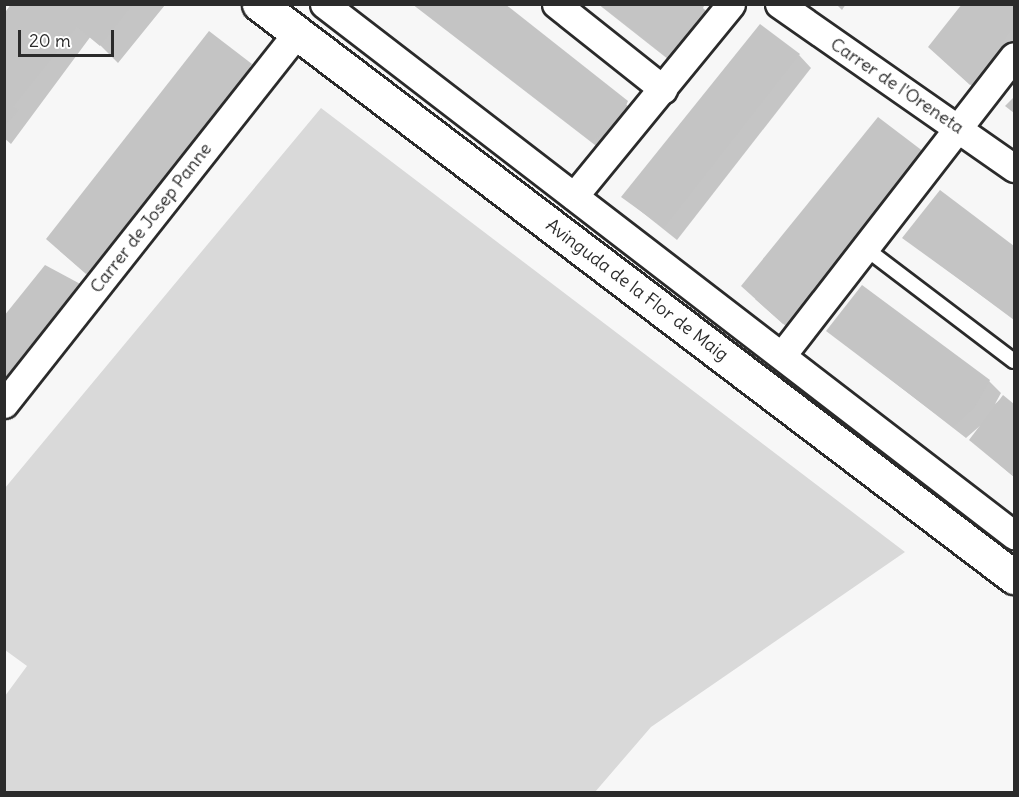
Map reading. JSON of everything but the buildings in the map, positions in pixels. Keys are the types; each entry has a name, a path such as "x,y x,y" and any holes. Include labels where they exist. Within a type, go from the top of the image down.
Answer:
{"street":[{"name":"Avinguda de la Flor de Maig","path":"260,4 1014,577"},
{"name":"Avinguda de la Flor de Maig","path":"324,4 1014,535"},
{"path":"556,4 663,89"},
{"path":"574,196 731,4"},
{"name":"Carrer de l'Oreneta","path":"779,4 959,127 1014,168"},
{"name":"Carrer de Josep Panne","path":"4,404 297,33"},
{"path":"782,355 1014,56"}],"lane":[{"path":"865,248 1014,361"}],"shaded area":[{"path":"321,108 905,552 651,727 595,792 5,792 5,696 27,666 5,650 5,488"}]}
